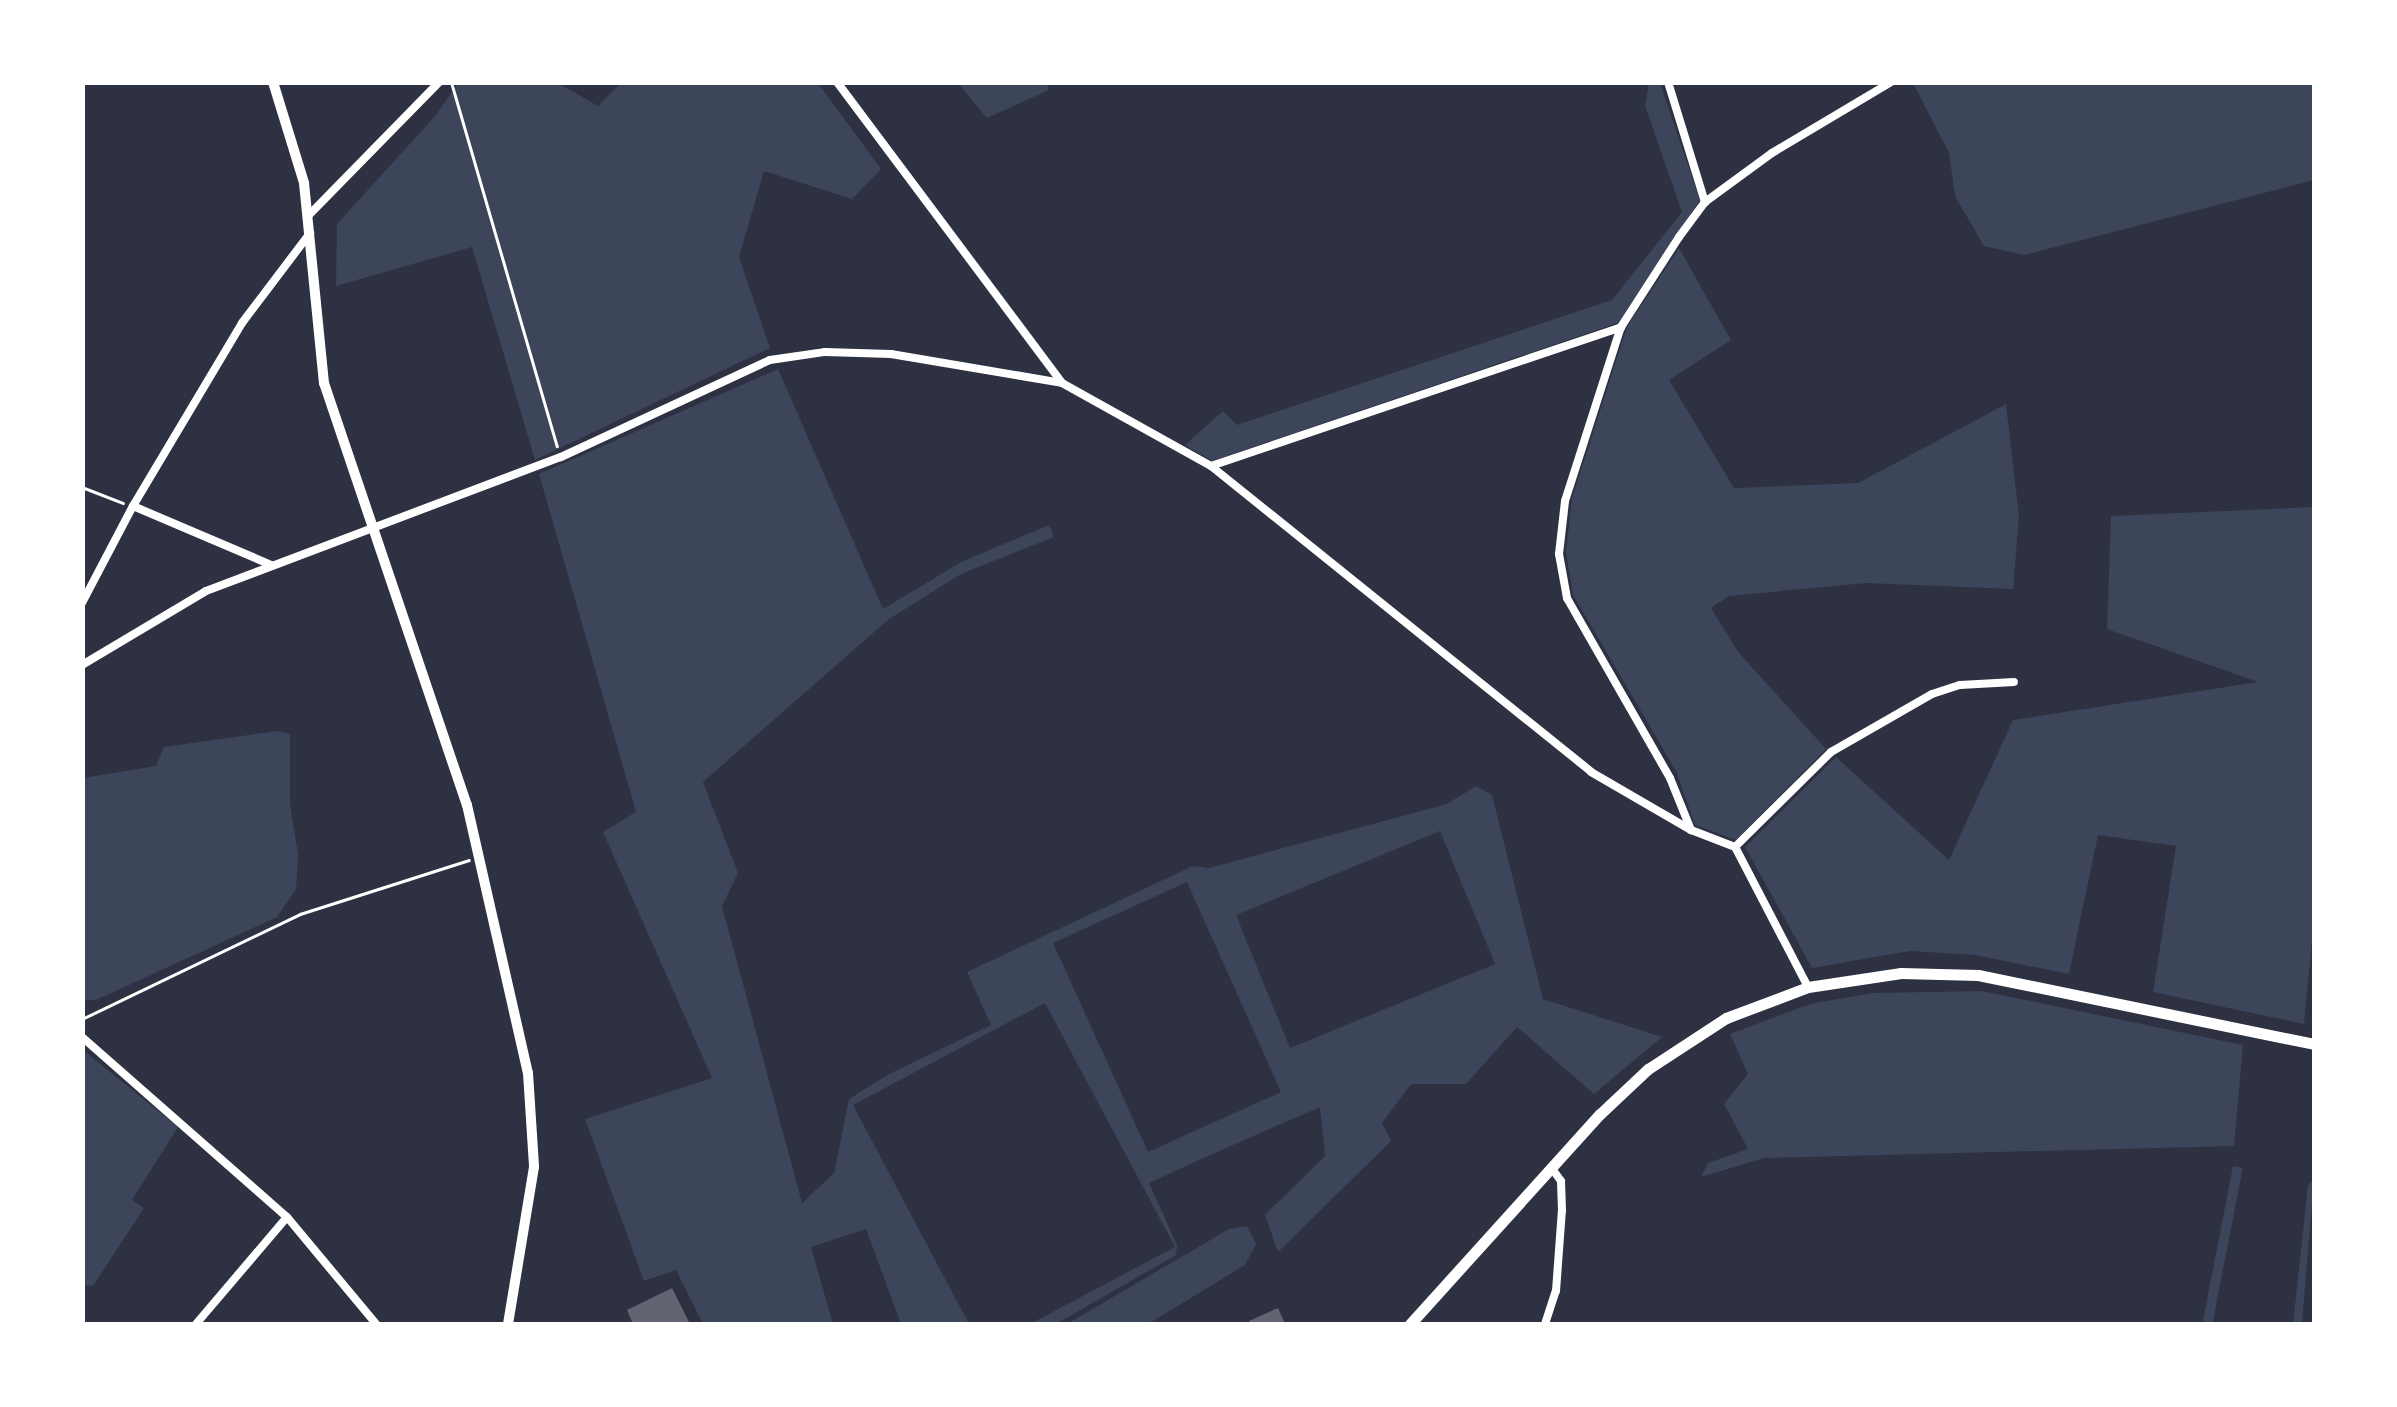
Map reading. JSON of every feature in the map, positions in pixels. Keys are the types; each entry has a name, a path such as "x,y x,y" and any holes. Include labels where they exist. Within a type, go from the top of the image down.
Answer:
{"main road":[{"path":"1410,1324 1620,1094 1692,1036 1808,987 1901,972 1978,975 2314,1044"}],"street":[{"path":"273,82 304,183 324,383 447,736 480,857 528,1073 534,1138 532,1196 508,1324"},
{"path":"308,216 439,82"},
{"path":"837,82 1062,383"},
{"path":"1668,82 1705,202"},
{"path":"1691,830 1670,778 1567,598 1559,554 1564,501 1622,327 1705,202 1772,154 1892,82"},
{"path":"82,603 133,506 242,324 310,233"},
{"path":"1210,466 1622,327"},
{"path":"82,665 206,591 561,457 770,360 825,352 891,354 1062,383 1210,466 1591,772 1691,830 1735,847 1808,987"},
{"path":"133,506 271,565"},
{"path":"1735,847 1831,752 1932,694 1960,686 2014,682"},
{"path":"82,1036 287,1217 376,1324"},
{"path":"1545,1324 1556,1291 1562,1210 1560,1181 1551,1167"},
{"path":"196,1324 287,1217"}],"path":[{"path":"451,82 561,457"},
{"path":"82,487 133,506"},
{"path":"82,1019 300,914 480,857"}],"shaded area":[{"path":"458,83 558,83 598,106 621,83 818,83 881,169 852,199 764,171 739,257 770,348 535,460 472,247 336,286 337,224 436,115"},
{"path":"958,83 1047,83 1049,90 987,118"},
{"path":"1649,83 1660,83 1700,200 1620,322 1212,461 1185,445 1223,411 1237,425 1612,300 1682,212 1645,106"},
{"path":"1913,83 2314,83 2314,180 2024,255 1984,246 1955,196 1949,153"},
{"path":"1679,248 1731,340 1669,380 1734,488 1858,483 2006,404 2019,516 2013,589 1866,583 1729,596 1711,608 1739,653 1826,749 1736,840 1695,825 1676,771 1573,595 1566,552 1572,498 1627,327"},
{"path":"778,369 883,609 961,562 1049,525 1054,537 961,574 889,619 703,782 738,873 722,906 802,1203 834,1173 849,1099 889,1074 991,1025 967,972 1193,866 1209,868 1447,804 1476,786 1492,795 1543,999 1662,1037 1594,1094 1517,1027 1466,1084 1411,1084 1382,1123 1391,1141 1278,1252 1265,1215 1325,1156 1320,1107 1217,1152 1149,1183 1177,1245 1176,1255 1056,1324 1030,1324 1175,1247 1045,1003 853,1105 969,1324 901,1324 866,1229 811,1247 833,1324 703,1324 676,1270 644,1281 585,1119 712,1078 603,832 636,812 539,474","holes":["1440,831 1495,964 1290,1048 1236,915","1187,882 1281,1092 1148,1152 1053,943"]},
{"path":"2314,507 2314,920 2304,1024 2153,992 2176,846 2098,835 2069,974 1975,955 1910,951 1812,968 1745,847 1836,757 1949,860 2013,720 2258,682 2107,629 2111,516"},
{"path":"278,731 290,734 290,805 298,854 296,889 277,917 96,1000 83,1000 83,778 156,766 164,747"},
{"path":"1982,991 2243,1045 2234,1146 1764,1158 1701,1177 1708,1163 1748,1149 1724,1104 1748,1074 1730,1034 1810,1004 1872,993"},
{"path":"83,1050 178,1127 132,1200 144,1208 93,1286 82,1285"},
{"path":"2233,1166 2243,1168 2213,1323 2203,1321"},
{"path":"2314,1179 2302,1324 2293,1324 2308,1185"},
{"path":"1247,1226 1256,1244 1245,1265 1148,1324 1067,1324 1229,1229"}],"building":[{"path":"672,1288 690,1324 633,1324 627,1310"},
{"path":"1278,1308 1285,1324 1250,1324 1249,1321"}]}
